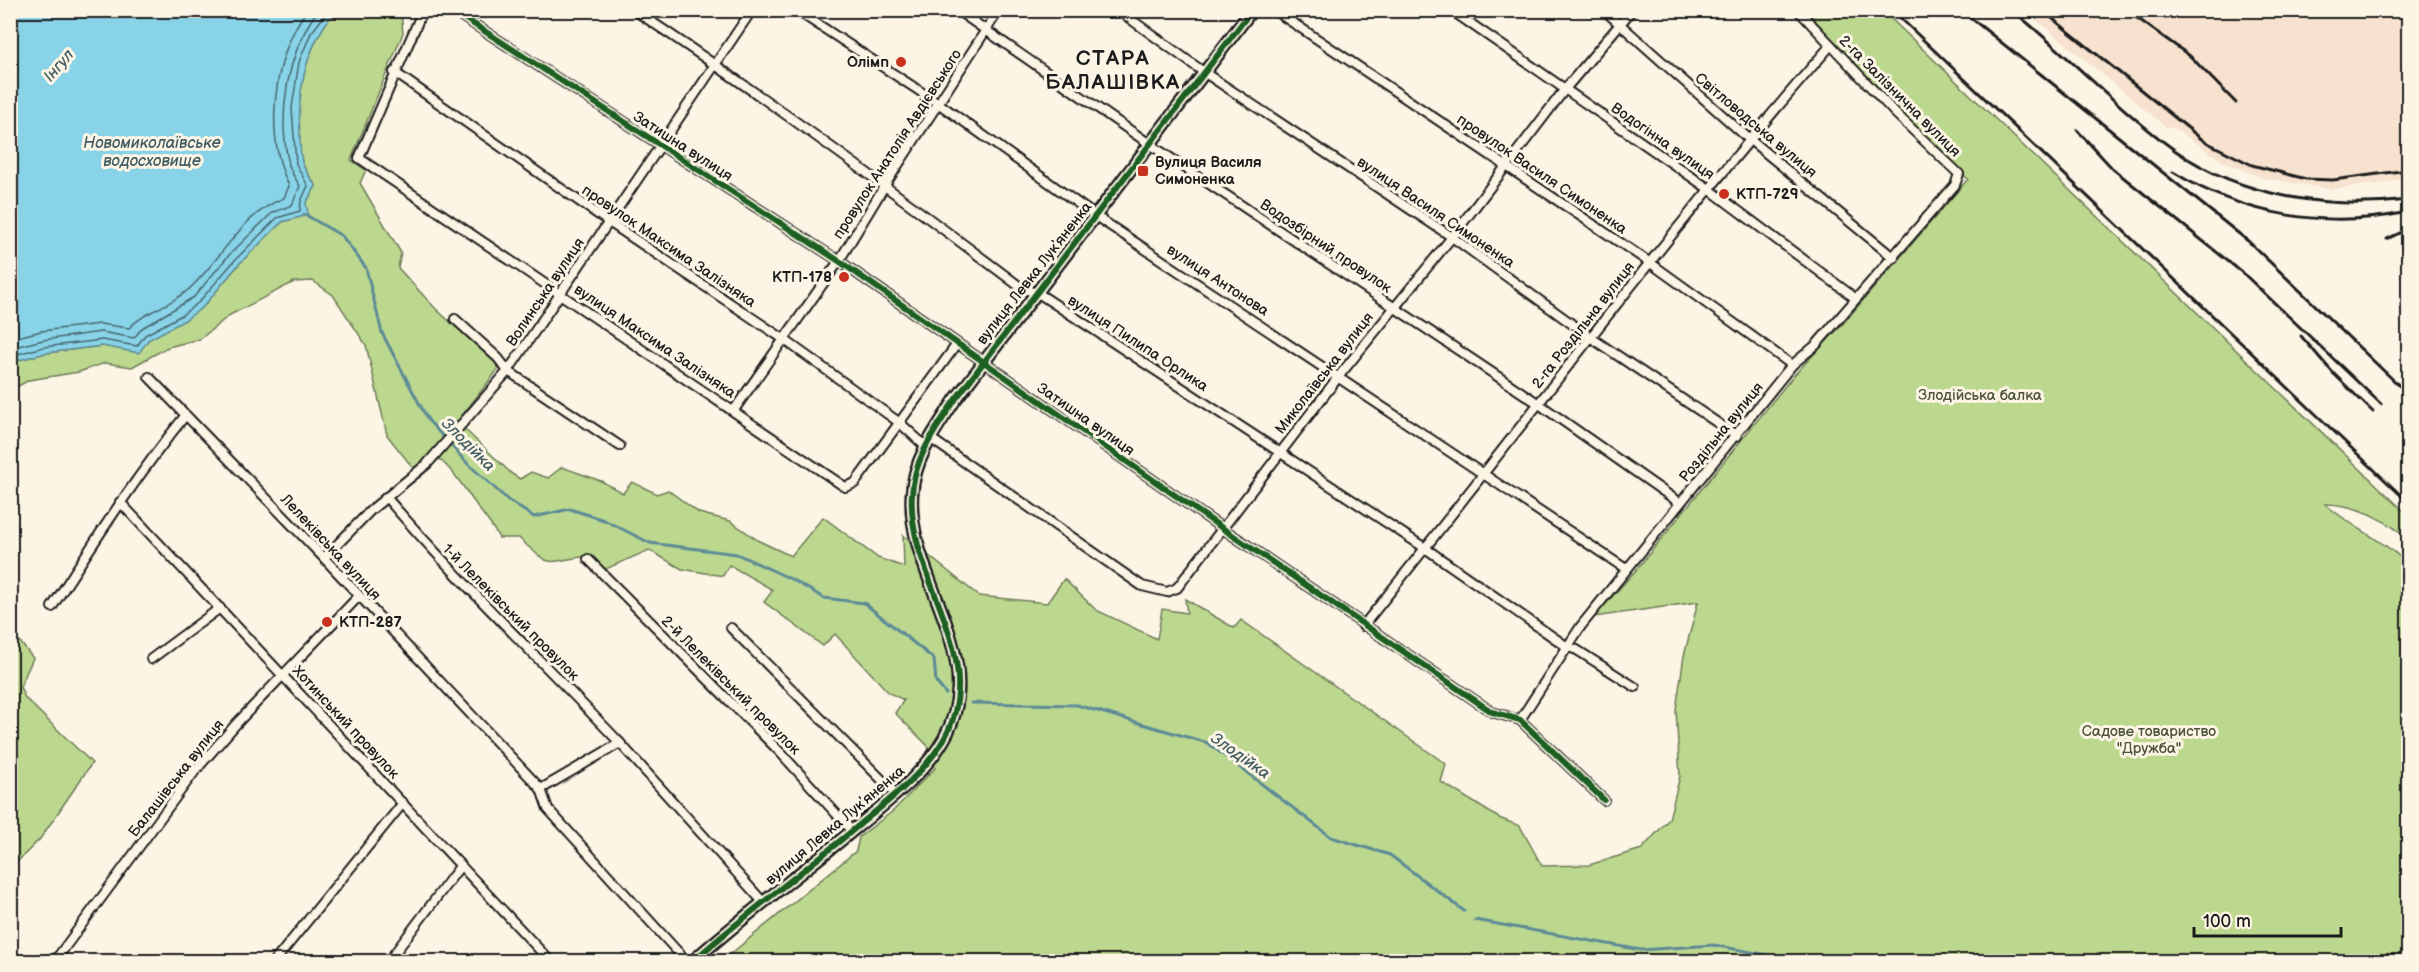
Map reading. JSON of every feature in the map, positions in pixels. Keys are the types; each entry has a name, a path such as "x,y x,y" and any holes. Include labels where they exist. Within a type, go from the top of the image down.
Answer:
{"street":[{"path":"394,72 423,10"},
{"name":"Затишна вулиця","path":"452,10 839,261 1363,626 1492,712 1520,720 1604,800"},
{"name":"вулиця Пилипа Орлика","path":"634,10 885,184 1023,289 1038,293 1425,548 1566,646 1578,650 1635,687"},
{"name":"Волинська вулиця","path":"324,558 352,528 427,464 454,436 508,371 752,10"},
{"name":"вулиця Антонова","path":"796,10 938,103 1097,217 1626,569"},
{"name":"Водозбірний провулок","path":"957,10 1151,145 1539,404 1680,503"},
{"name":"провулок Анатолія Авдієвського","path":"734,410 782,338 839,261 885,184 999,10"},
{"name":"вулиця Василя Симоненка","path":"1118,10 1205,73 1452,237 1590,337 1737,436"},
{"name":"вулиця Левка Лукʼяненка","path":"692,962 762,902 896,794 933,756 945,738 953,715 958,682 952,641 915,538 912,493 928,442 983,363 1097,217 1252,10"},
{"name":"провулок Василя Симоненка","path":"1274,10 1649,262 1792,365"},
{"name":"Водогінна вулиця","path":"1451,10 1709,189 1856,298"},
{"name":"Світловодська вулиця","path":"1604,10 1619,26 1749,139 1894,258"},
{"name":"Миколаївська вулиця","path":"1177,588 1339,376 1452,237 1565,89 1632,10"},
{"name":"2-га Залізнична вулиця","path":"1798,10 1894,112 1959,174"},
{"name":"2-га Роздільна вулиця","path":"1363,626 1649,262 1749,139 1831,45"},
{"name":"вулиця Максима Залізняка","path":"394,72 359,158 734,410 844,487 855,483 900,423"},
{"name":"провулок Максима Залізняка","path":"394,72 609,222 782,338 900,423 1142,586 1167,592 1177,588"},
{"name":"Роздільна вулиця","path":"1520,720 1566,646 1626,569 1737,436 1792,365 1816,345 1894,258 1954,185 1959,174"},
{"path":"455,319 498,358 508,371 620,446"},
{"path":"900,423 957,344"},
{"name":"Лелеківська вулиця","path":"149,377 324,558 541,789 548,809 687,962"},
{"path":"52,607 120,502 153,455 185,416"},
{"name":"1-й Лелеківський провулок","path":"386,498 443,564 534,652 620,743"},
{"name":"Хотинський провулок","path":"120,502 285,675 551,962"},
{"name":"2-й Лелеківський провулок","path":"588,559 780,752 852,831"},
{"name":"Балашівська вулиця","path":"54,962 195,771 359,596"},
{"path":"151,659 220,608"},
{"path":"731,628 896,794"},
{"path":"541,789 620,743 762,902"},
{"path":"274,962 403,803"},
{"path":"387,962 461,865"}],"shaded area":[{"path":"2026,11 2408,11 2408,178 2380,184 2329,189 2263,178 2227,164 2174,128 2166,127"}],"green space":[{"path":"352,11 401,11 403,33 351,160 366,170 360,183 401,253 398,268 436,309 500,367 457,422 512,474 520,479 531,472 548,478 562,467 601,481 623,493 632,482 657,494 668,490 699,513 730,521 759,541 791,556 823,517 878,558 904,567 903,535 979,596 1047,603 1064,579 1096,610 1157,639 1162,609 1187,613 1185,599 1234,628 1241,620 1446,764 1441,782 1499,818 1520,826 1542,866 1589,865 1642,849 1669,819 1680,776 1676,710 1684,656 1698,602 1594,617 1636,570 1794,375 1840,327 1968,179 1904,116 1806,11 1883,11 2408,515 2408,539 2390,525 2370,514 2348,507 2325,504 2399,555 2408,564 2408,961 722,961 856,851 859,837 893,811 935,768 928,746 895,713 904,700 889,693 835,634 823,646 764,602 773,590 729,565 723,576 682,569 649,550 606,569 589,556 556,561 544,560 519,538 499,538 445,464 439,459 420,477 387,435 366,345 333,295 313,281 294,282 230,315 200,339 168,347 132,367 105,363 79,372 29,380 11,390 11,362 46,353 103,346 139,352 148,340 203,307 239,264 282,222 307,215 306,203 316,186 303,165 299,144 297,124 301,86 313,49 331,16"},
{"path":"10,623 13,633 33,658 20,687 25,698 92,763 40,839 15,864 11,873"}],"water":[{"name":"Новомиколаївське водосховище","path":"11,10 352,11 331,16 315,43 305,72 299,118 300,152 304,168 316,186 306,203 308,215 282,222 239,264 203,307 185,320 148,340 139,353 102,346 46,353 11,362"}],"waterway":[{"name":"Злодійка","path":"304,214 342,236 366,268 382,333 428,420 467,463 509,501 534,517 570,509 604,520 650,543 737,554 791,579 824,598 864,603 934,659 936,682 946,694"},
{"name":"Злодійка","path":"971,703 1077,705 1208,743 1331,837 1390,855 1464,911"},
{"name":"Злодійка","path":"1475,920 1641,950 1713,945 1806,962"}],"railway":[{"path":"1892,10 2408,502"},
{"path":"1961,10 2248,241 2408,394"},
{"path":"2012,10 2134,118 2176,151 2202,167 2258,189 2318,201 2378,203 2408,200"},
{"path":"2042,10 2204,141 2252,165 2306,179 2333,180 2408,170"},
{"path":"2126,10 2190,56 2236,103"},
{"path":"2077,130 2113,169 2244,274 2381,404"},
{"path":"2173,172 2229,199 2287,215 2347,219 2408,212"},
{"path":"2387,239 2408,229"},
{"path":"2301,336 2334,374 2373,412"}],"cycle path":[{"path":"452,10 839,261 1222,528 1492,712 1520,720 1604,800"},
{"path":"692,962 893,797 926,764 944,739 956,708 958,677 953,647 921,556 914,525 912,494 921,456 955,400 1252,10"}],"place":[{"name":"Олімп","path":"901,62"},
{"name":"Вулиця Василя Симоненка","path":"1143,171"},
{"name":"КТП-729","path":"1724,194"},
{"name":"КТП-178","path":"844,277"},
{"name":"КТП-287","path":"327,622"}],"district":[{"name":"СТАРА БАЛАШІВКА","path":"1113,70"}],"water label":[{"name":"Інгул","path":"58,65"}],"park label":[{"name":"Злодійська балка","path":"1980,395"},
{"name":"Садове товариство \"Дружба\"","path":"2149,740"}]}
